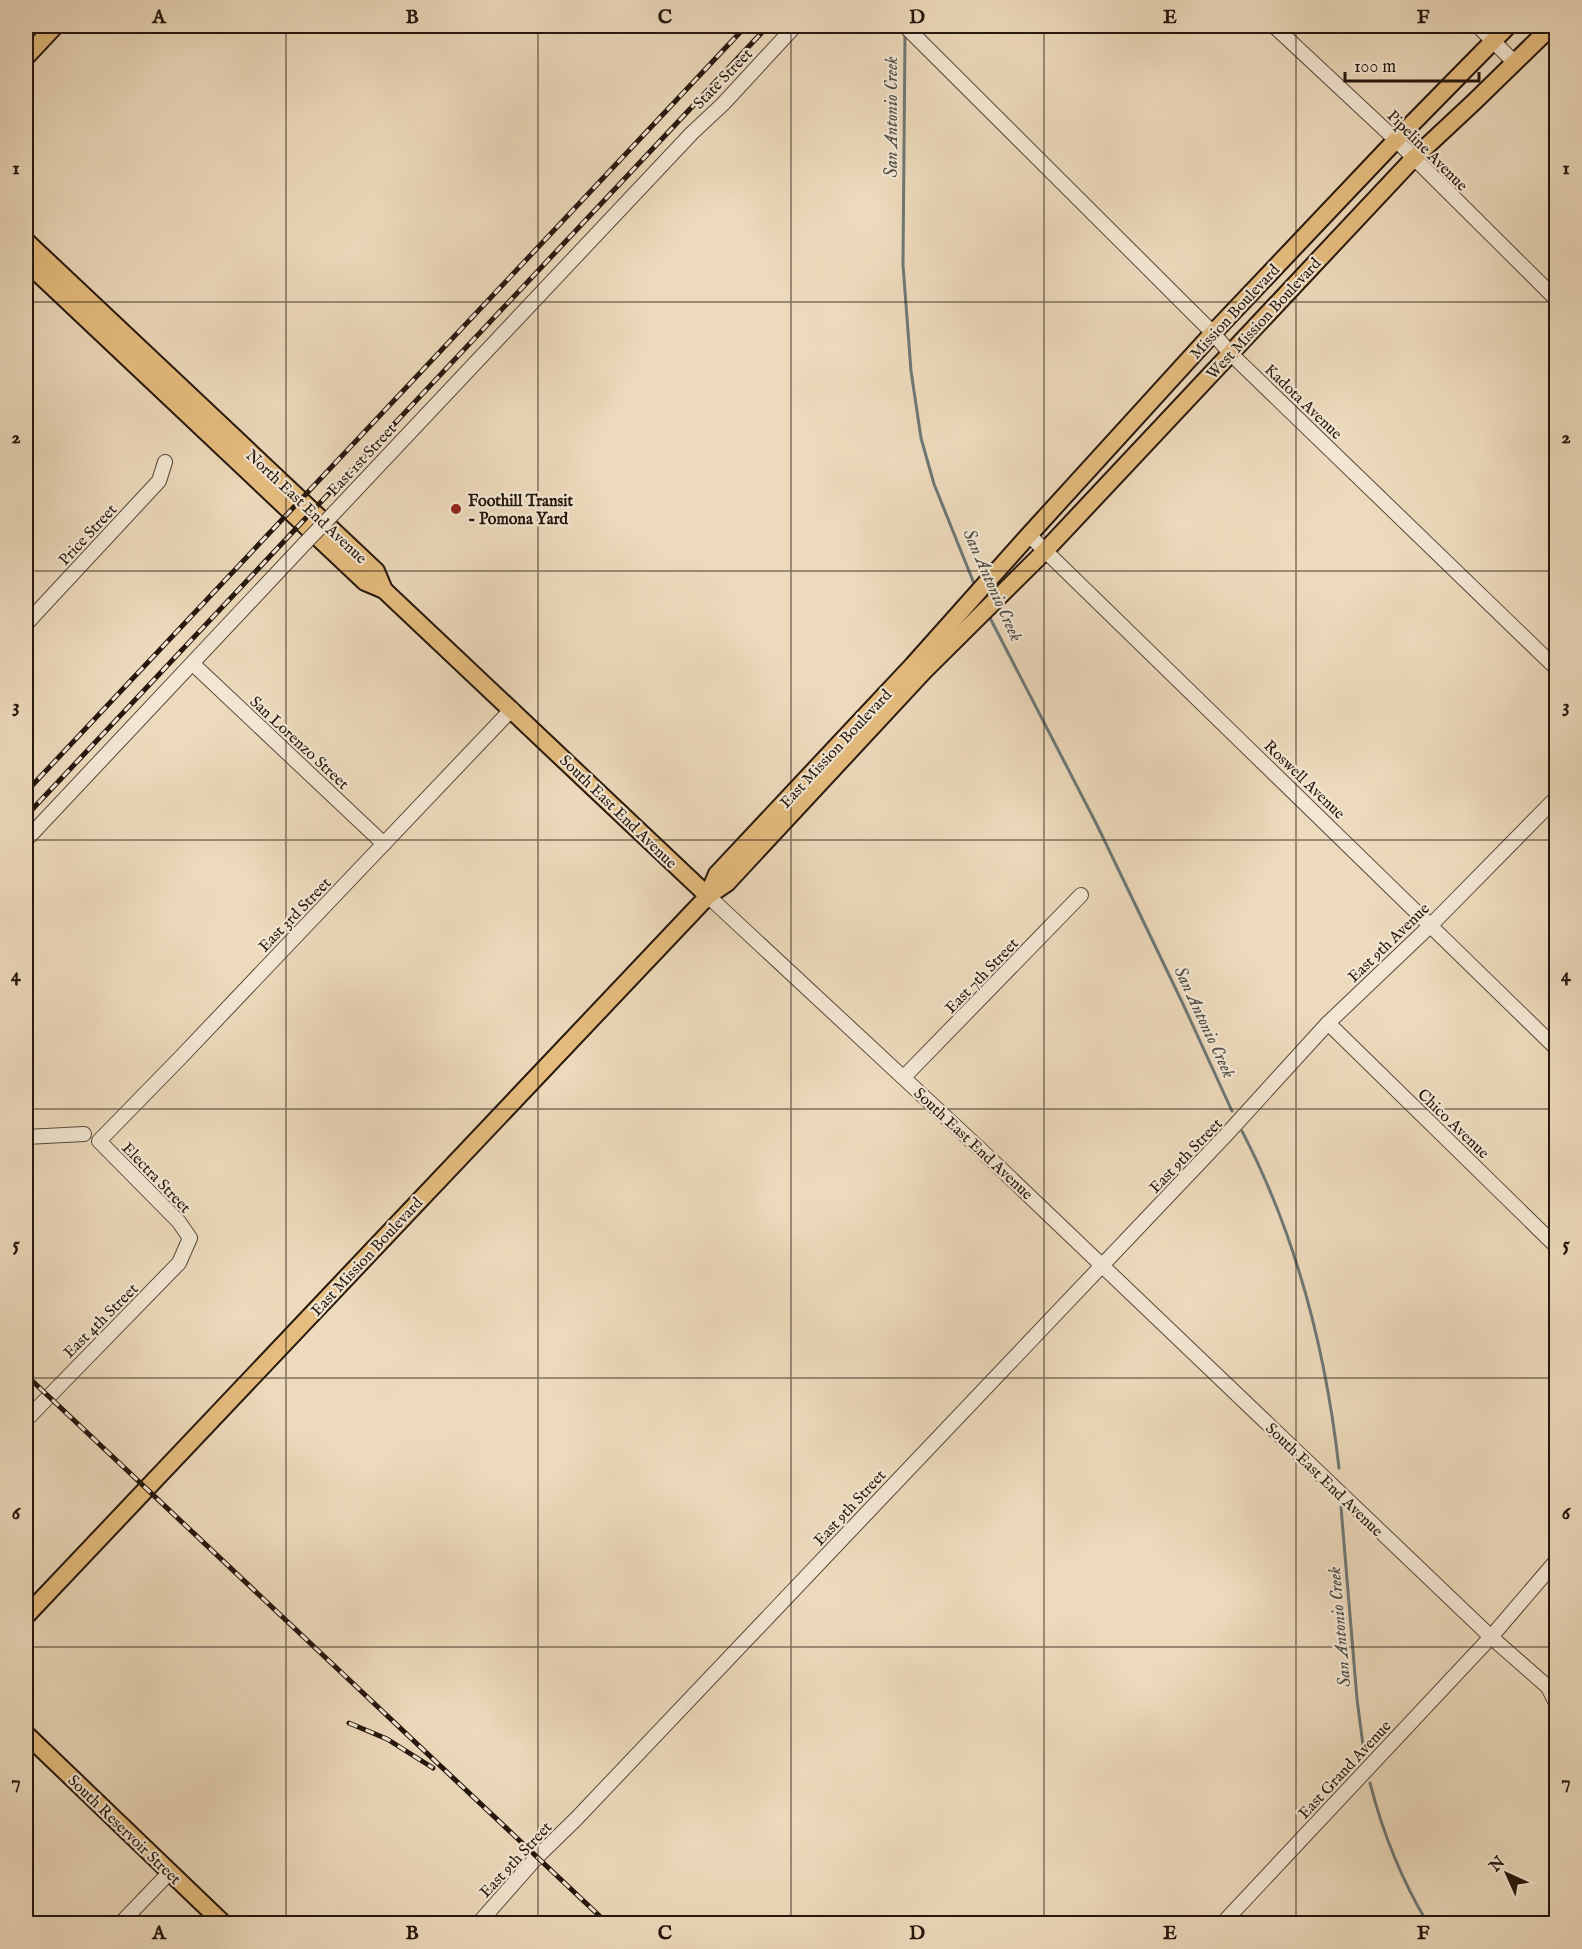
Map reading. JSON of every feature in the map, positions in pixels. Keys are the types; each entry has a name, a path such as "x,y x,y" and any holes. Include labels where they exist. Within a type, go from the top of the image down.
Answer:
{"main road":[{"path":"26,31 30,26"},
{"path":"26,57 55,26"},
{"name":"Mission Boulevard","path":"968,603 1213,333 1508,26"},
{"name":"West Mission Boulevard","path":"980,617 1045,551 1413,159 1552,26"},
{"name":"North East End Avenue","path":"26,241 80,303"},
{"name":"North East End Avenue","path":"26,262 80,303 376,571 384,590"},
{"name":"South East End Avenue","path":"384,590 708,896"},
{"name":"East Mission Boulevard","path":"708,896 717,874 968,603"},
{"name":"East Mission Boulevard","path":"26,1616 708,896 727,883 924,671 980,617"},
{"name":"South Reservoir Street","path":"26,1734 224,1923"}],"street":[{"name":"State Street","path":"697,127 723,104 795,26"},
{"name":"Pipeline Avenue","path":"1274,26 1396,140 1557,299"},
{"path":"1478,26 1514,62"},
{"name":"Kadota Avenue","path":"907,28 1213,333 1230,353 1557,668"},
{"name":"East 1st Street","path":"26,840 697,127"},
{"name":"Price Street","path":"26,624 159,481 165,462"},
{"name":"Roswell Avenue","path":"1029,535 1432,924 1557,1048"},
{"name":"San Lorenzo Street","path":"193,664 384,844"},
{"name":"East 3rd Street","path":"99,1141 512,709"},
{"name":"East 9th Avenue","path":"1246,1114 1328,1023 1432,924 1557,798"},
{"name":"South East End Avenue","path":"708,896 1102,1264 1491,1637 1548,1687 1557,1703"},
{"name":"East 7th Street","path":"904,1077 1081,896"},
{"name":"Chico Avenue","path":"1328,1023 1557,1246"},
{"name":"East 9th Street","path":"478,1923 537,1857 576,1819 1246,1114"},
{"path":"26,1137 84,1134"},
{"name":"Electra Street","path":"99,1141 179,1222 190,1238"},
{"name":"East 4th Street","path":"26,1420 179,1263 190,1238"},
{"name":"East Grand Avenue","path":"1222,1923 1491,1637 1557,1561"},
{"path":"120,1923 170,1872"}],"waterway":[{"name":"San Antonio Creek","path":"905,33 903,265 911,371 921,438 934,484 975,586"},
{"name":"San Antonio Creek","path":"989,616 1097,825 1232,1111"},
{"name":"San Antonio Creek","path":"1242,1131 1278,1211 1306,1295 1326,1381 1339,1468"},
{"name":"San Antonio Creek","path":"1341,1507 1363,1745"},
{"name":"San Antonio Creek","path":"1370,1783 1394,1856 1428,1924"}],"railway":[{"path":"26,792 746,26"},
{"path":"26,816 768,26"},
{"path":"26,1375 608,1924"},
{"path":"349,1723 387,1739 433,1768"}],"place":[{"name":"Foothill Transit - Pomona Yard","path":"456,509"}]}
